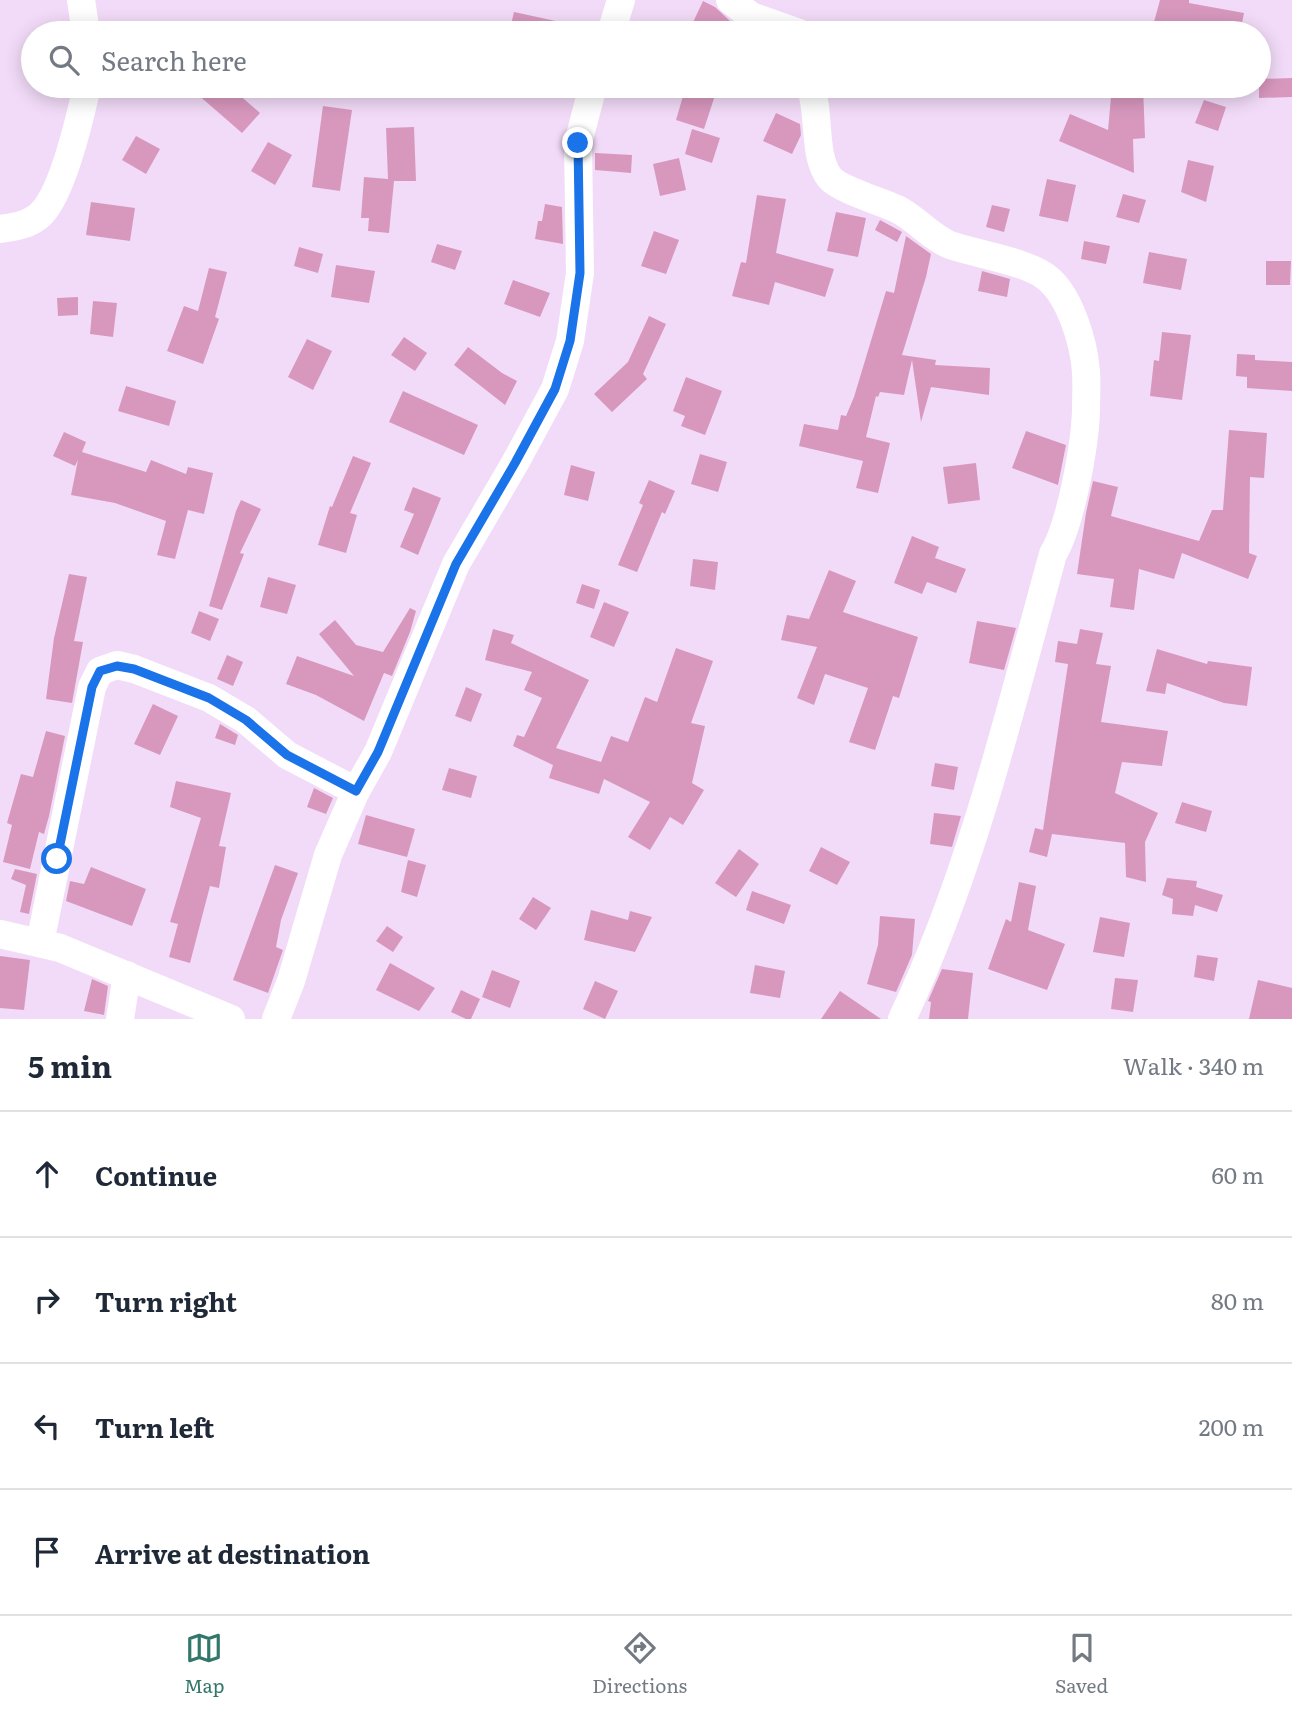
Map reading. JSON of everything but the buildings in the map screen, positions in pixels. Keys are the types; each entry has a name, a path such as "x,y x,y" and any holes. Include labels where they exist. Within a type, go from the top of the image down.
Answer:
{"street":[{"path":"81,0 84,21"},
{"path":"615,21 621,0"},
{"path":"730,0 751,16 765,21"},
{"path":"0,229 22,226 41,215 57,190 84,98"},
{"path":"276,1019 291,981 328,855 356,791 378,752 456,564 555,389 570,341 580,273 578,143 589,98"},
{"path":"814,98 821,160 832,181 901,211 948,244 1045,275 1062,292 1076,324 1086,371 1085,434 1063,538 1053,554 1005,727 954,894 924,973 902,1019"},
{"path":"40,943 92,687 100,671 117,666 134,669 209,698 246,720 287,755 356,791"},
{"path":"0,934 60,948 231,1019"},
{"path":"120,1019 127,975"}],"route":[{"path":"57,859 92,687 100,671 117,666 134,669 209,698 246,720 287,755 356,791 378,752 456,564 555,389 570,341 580,273 578,143"}]}
